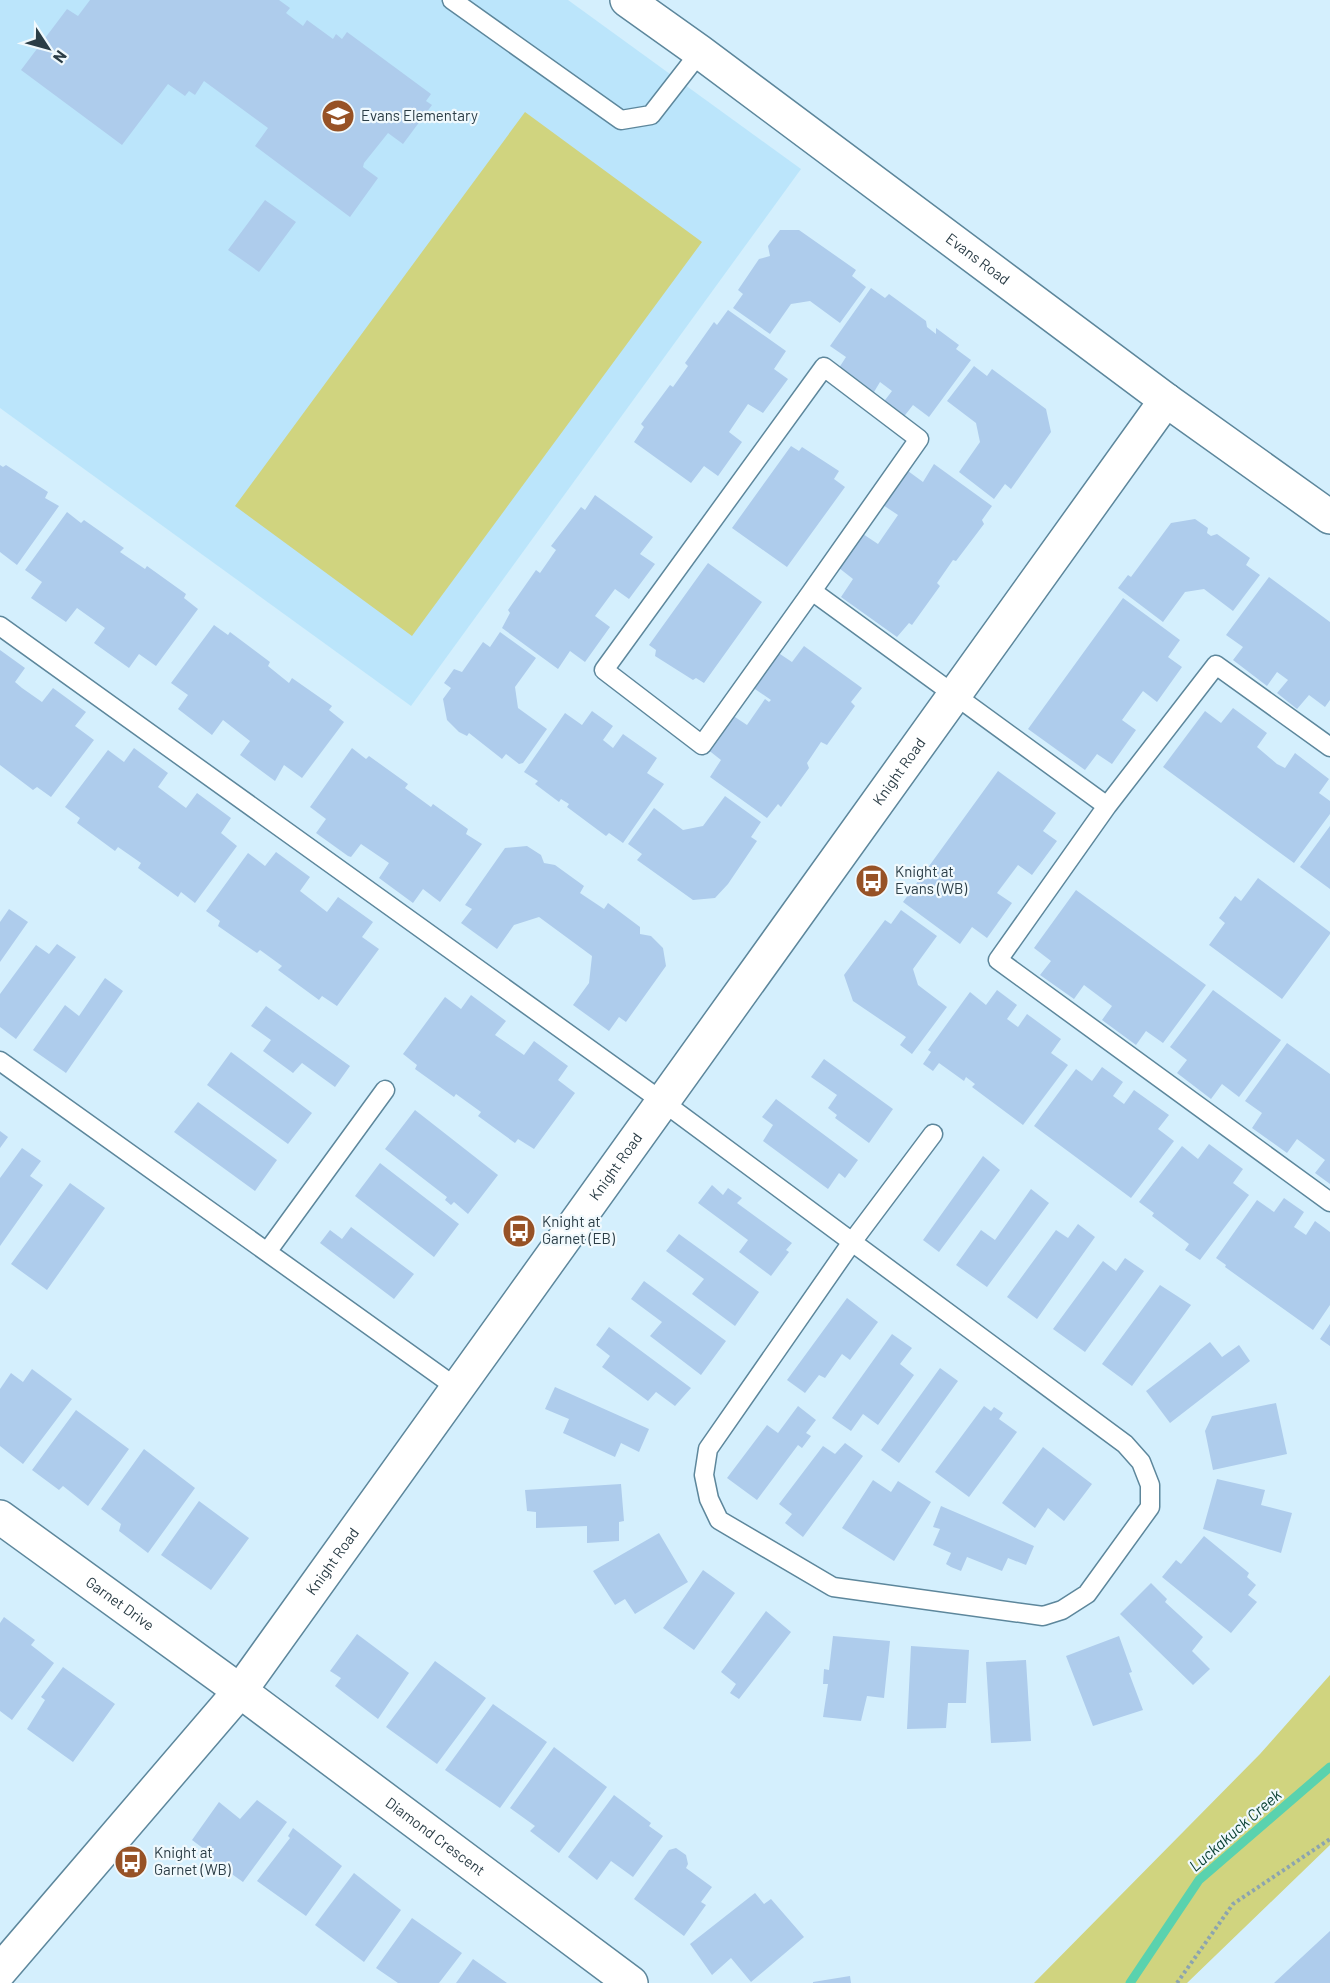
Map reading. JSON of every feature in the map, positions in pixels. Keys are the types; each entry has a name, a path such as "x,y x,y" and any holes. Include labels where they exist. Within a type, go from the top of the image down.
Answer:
{"street":[{"name":"Evans Road","path":"627,0 1166,400 1330,517"},
{"name":"Knight Road","path":"0,1971 240,1691 1166,400"},
{"name":"Garnet Drive","path":"0,1517 240,1691"},
{"name":"Diamond Crescent","path":"240,1691 631,1983"}],"lane":[{"path":"452,0 621,120 651,115 700,52"},
{"path":"824,367 919,439 812,591 702,744 604,670 824,367"},
{"path":"812,591 1107,806"},
{"path":"0,626 663,1102 852,1242 1125,1444 1141,1462 1150,1485 1150,1507 1087,1594 1062,1610 1043,1616 833,1587 719,1520 709,1499 704,1475 708,1449 852,1242 933,1134"},
{"path":"1330,747 1216,665 1107,806 998,960 1330,1202"},
{"path":"0,1061 457,1389"},
{"path":"267,1252 385,1090"}],"path":[{"path":"1177,1983 1233,1904 1330,1839"}],"shaded area":[{"path":"0,0 568,0 801,169 411,706 0,408"}],"green space":[{"path":"525,112 702,242 412,636 235,506"},
{"path":"1330,1675 1330,1845 1187,1983 1034,1983 1260,1754"}],"building":[{"name":"Evans Elementary","path":"90,0 279,0 290,8 286,13 303,26 307,20 333,39 336,34 342,39 347,32 431,94 426,101 432,105 403,144 388,133 364,163 363,167 378,178 350,217 255,146 268,128 204,81 195,95 189,91 185,96 168,84 122,145 21,70 67,9 78,16"},
{"path":"265,200 296,222 259,272 228,250"},
{"path":"780,230 799,230 856,270 852,276 866,287 840,323 810,301 791,304 770,334 733,308 743,294 738,290 759,259 770,256 768,246"},
{"path":"871,288 885,298 889,294 926,321 927,327 936,334 936,328 959,345 956,349 971,360 929,417 913,405 902,419 882,404 892,391 880,382 871,397 837,371 846,357 830,346"},
{"path":"728,310 786,351 774,369 788,379 763,413 748,404 729,432 742,442 718,476 704,466 691,483 634,442 644,427 641,424 670,385 673,387 688,366 685,363 714,322 717,325"},
{"path":"974,366 987,376 992,369 1046,409 1051,432 1011,489 1005,484 994,499 959,472 980,442 976,423 947,401"},
{"path":"791,446 799,451 802,447 839,471 834,479 845,487 787,567 732,528"},
{"path":"934,464 992,506 982,520 984,524 956,561 953,560 937,583 940,586 912,625 909,623 897,637 841,597 853,579 839,568 863,534 878,544 898,515 883,505 908,471 923,482"},
{"path":"0,465 3,467 6,465 48,492 45,498 59,506 17,565 0,552"},
{"path":"595,495 653,537 640,554 655,564 629,599 615,589 595,616 610,627 585,662 570,651 558,669 502,628 510,613 508,610 536,570 540,573 556,550 551,546 581,507 585,510"},
{"path":"67,512 81,523 84,520 124,548 120,552 145,569 147,566 186,594 184,598 198,609 156,666 139,654 129,668 94,643 105,628 77,608 66,622 31,598 42,582 25,570"},
{"path":"1195,519 1208,528 1207,533 1211,536 1217,534 1250,558 1246,565 1260,575 1233,611 1204,589 1185,592 1163,622 1118,588 1128,575 1131,577 1171,523"},
{"path":"708,563 762,602 704,683 696,678 693,680 655,656 656,650 649,645"},
{"path":"1269,577 1330,622 1330,700 1325,707 1309,695 1297,709 1277,693 1288,680 1277,672 1267,686 1233,660 1243,647 1226,635"},
{"path":"1123,598 1180,640 1168,657 1182,667 1157,702 1143,691 1122,720 1136,730 1112,764 1097,754 1085,770 1028,729"},
{"path":"214,625 228,635 230,632 270,662 268,666 289,683 292,678 332,706 329,710 344,722 302,778 284,765 275,781 240,755 250,741 223,720 212,735 178,709 188,695 171,683"},
{"path":"500,632 536,658 515,687 518,708 547,729 523,763 519,764 506,754 502,759 469,733 467,736 459,732 447,720 443,699 451,688 444,683 454,669 462,672 483,642 490,647"},
{"path":"804,646 862,688 851,702 855,706 827,745 821,742 807,763 809,768 781,807 778,804 767,818 710,777 721,760 707,749 732,715 747,725 765,699 769,702 771,700 752,687 777,652 792,662"},
{"path":"0,650 25,668 15,682 22,688 42,702 53,688 86,712 75,726 94,740 51,797 37,787 33,790 0,765"},
{"path":"1233,708 1267,733 1257,747 1277,764 1285,768 1295,753 1329,779 1319,793 1330,801 1330,814 1294,863 1163,767 1205,711 1221,723"},
{"path":"592,711 613,726 603,740 613,748 623,734 657,758 647,773 664,784 623,843 609,833 606,836 567,807 569,804 561,799 559,802 535,784 538,781 524,772 565,713 582,725"},
{"path":"134,748 168,773 158,787 186,808 197,793 231,818 221,833 237,846 195,903 181,892 178,897 138,868 141,863 118,847 115,851 77,823 80,818 65,807 108,750 124,762"},
{"path":"352,748 366,759 369,756 408,784 405,788 431,807 433,804 468,829 466,834 482,844 440,902 423,889 413,903 379,878 389,863 361,844 351,857 348,856 316,833 326,819 310,807"},
{"path":"998,771 1056,813 1043,831 1057,841 1032,875 1018,865 997,893 1012,903 987,938 972,927 960,944 903,902"},
{"path":"725,796 761,822 751,837 757,841 728,884 715,898 693,900 637,860 642,854 628,844 654,808 683,830 703,826"},
{"path":"1330,826 1330,889 1300,867"},
{"path":"527,846 541,855 544,863 555,865 584,886 580,893 604,909 608,903 640,927 640,934 651,936 663,948 666,966 626,1022 619,1017 609,1031 573,1005 589,983 592,956 539,917 514,925 497,949 461,923 472,909 465,905 505,848"},
{"path":"276,852 310,877 300,891 327,912 338,897 373,922 362,937 379,949 337,1006 322,996 319,1000 278,970 282,966 260,950 257,953 218,926 220,921 206,911 248,853 265,866"},
{"path":"1258,878 1330,932 1282,999 1209,945 1225,923 1219,918 1235,896 1241,901"},
{"path":"1076,890 1206,985 1163,1043 1146,1031 1136,1045 1102,1020 1112,1006 1084,985 1074,999 1040,975 1051,961 1034,948"},
{"path":"9,909 28,922 0,962 0,922"},
{"path":"901,910 937,936 913,969 918,985 947,1007 912,1054 900,1045 906,1037 853,1001 844,975 885,920 891,924"},
{"path":"57,944 76,957 16,1039 0,1027 0,994 36,945 49,954"},
{"path":"105,978 123,991 66,1073 33,1050 65,1005 79,1016"},
{"path":"997,990 1017,1005 1007,1019 1018,1027 1027,1014 1061,1039 1051,1053 1068,1065 1023,1125 972,1087 975,1084 966,1077 964,1081 939,1063 933,1071 923,1064 931,1052 928,1050 970,992 986,1005"},
{"path":"1213,990 1281,1040 1239,1097 1222,1084 1211,1099 1177,1073 1187,1060 1170,1047"},
{"path":"471,995 506,1021 495,1035 524,1055 534,1041 568,1066 558,1080 575,1093 534,1149 518,1139 515,1143 478,1116 481,1112 456,1094 454,1097 415,1069 417,1065 403,1054 445,997 461,1009"},
{"path":"266,1006 350,1066 335,1087 302,1063 293,1073 263,1051 271,1040 251,1026"},
{"path":"1287,1043 1330,1074 1330,1184 1315,1173 1325,1160 1297,1139 1287,1153 1252,1128 1262,1113 1245,1101"},
{"path":"231,1052 312,1113 288,1144 207,1085"},
{"path":"824,1059 893,1109 869,1143 835,1118 837,1115 828,1108 837,1095 811,1077"},
{"path":"1102,1067 1123,1082 1113,1096 1124,1104 1134,1090 1169,1115 1158,1129 1174,1141 1131,1198 1034,1126 1076,1069 1092,1081"},
{"path":"776,1099 858,1160 845,1178 839,1173 828,1189 763,1141 773,1125 762,1117"},
{"path":"198,1102 277,1160 255,1191 174,1132"},
{"path":"415,1110 498,1175 468,1214 454,1202 451,1205 445,1200 447,1197 385,1149"},
{"path":"0,1131 8,1137 0,1148"},
{"path":"1209,1144 1243,1169 1233,1183 1249,1195 1200,1260 1185,1250 1189,1244 1152,1216 1154,1213 1139,1202 1182,1146 1198,1159"},
{"path":"22,1148 41,1161 30,1176 43,1185 0,1246 0,1178"},
{"path":"983,1156 1000,1170 939,1252 923,1240"},
{"path":"380,1163 459,1224 434,1257 355,1196"},
{"path":"70,1183 105,1208 47,1290 11,1264"},
{"path":"712,1185 723,1195 728,1188 742,1198 737,1203 792,1243 786,1250 789,1252 771,1276 739,1252 748,1240 698,1203"},
{"path":"1031,1189 1049,1203 987,1287 956,1265 981,1230 995,1240"},
{"path":"1284,1198 1304,1212 1294,1227 1306,1235 1315,1221 1330,1232 1330,1305 1313,1330 1225,1267 1226,1265 1216,1258 1257,1200 1274,1212"},
{"path":"1078,1224 1095,1237 1037,1319 1007,1297 1056,1230 1068,1238"},
{"path":"351,1227 414,1274 394,1299 320,1243 330,1230 342,1239"},
{"path":"679,1234 759,1292 735,1326 692,1294 704,1279 666,1251"},
{"path":"1125,1258 1144,1271 1085,1352 1053,1329 1103,1261 1116,1271"},
{"path":"644,1281 726,1341 701,1375 650,1336 662,1322 631,1299"},
{"path":"1160,1285 1191,1305 1132,1386 1102,1364"},
{"path":"847,1298 878,1322 850,1360 842,1354 825,1378 819,1375 805,1393 787,1380"},
{"path":"1330,1324 1330,1346 1320,1339"},
{"path":"609,1327 691,1388 675,1406 656,1392 648,1401 602,1367 610,1356 596,1345"},
{"path":"892,1334 912,1348 900,1364 914,1375 878,1425 863,1414 851,1431 832,1418"},
{"path":"1210,1342 1222,1357 1239,1345 1250,1361 1170,1423 1146,1391"},
{"path":"940,1368 958,1381 899,1463 881,1450"},
{"path":"32,1369 72,1399 23,1464 0,1446 0,1389 11,1373 23,1382"},
{"path":"555,1387 649,1429 639,1452 621,1443 615,1457 563,1433 569,1419 545,1409"},
{"path":"1276,1403 1287,1454 1213,1470 1205,1431 1212,1416"},
{"path":"798,1406 816,1420 806,1433 811,1436 802,1448 798,1445 757,1500 727,1478 767,1425 778,1433"},
{"path":"984,1406 991,1411 994,1407 1003,1413 999,1419 1017,1432 969,1497 935,1472"},
{"path":"76,1410 129,1449 88,1506 63,1486 59,1490 32,1470"},
{"path":"845,1443 863,1456 803,1537 785,1523 792,1514 779,1504 823,1446 835,1454"},
{"path":"1043,1447 1092,1484 1064,1521 1048,1508 1035,1528 1002,1503"},
{"path":"144,1449 195,1488 148,1553 119,1531 121,1524 101,1509"},
{"path":"1217,1479 1265,1490 1261,1505 1292,1513 1281,1553 1203,1529"},
{"path":"873,1480 891,1492 898,1481 931,1502 894,1561 842,1528"},
{"path":"621,1484 624,1521 619,1522 619,1541 587,1543 587,1526 536,1528 536,1512 527,1511 525,1490"},
{"path":"199,1501 249,1538 211,1590 161,1555"},
{"path":"941,1506 1034,1546 1026,1565 1008,1558 1002,1571 967,1557 961,1571 946,1564 951,1553 933,1545 940,1529 933,1527"},
{"path":"659,1533 688,1582 635,1614 625,1599 615,1605 593,1571"},
{"path":"1204,1536 1249,1573 1247,1577 1256,1585 1248,1595 1257,1602 1231,1633 1162,1577 1176,1560 1181,1564"},
{"path":"703,1570 735,1593 694,1650 663,1628"},
{"path":"1151,1583 1167,1599 1165,1602 1203,1637 1192,1651 1210,1669 1193,1685 1120,1614"},
{"path":"766,1611 791,1632 739,1699 730,1693 736,1684 721,1672"},
{"path":"4,1617 35,1640 31,1645 54,1663 12,1720 0,1711 0,1623"},
{"path":"357,1634 409,1673 378,1719 335,1686 341,1678 330,1671"},
{"path":"833,1636 890,1641 884,1698 867,1696 861,1721 823,1717 828,1684 823,1684 824,1669 829,1670"},
{"path":"1119,1636 1132,1672 1129,1673 1143,1710 1093,1726 1066,1656"},
{"path":"911,1646 969,1650 966,1703 948,1703 946,1728 907,1729"},
{"path":"1026,1660 1031,1741 991,1743 986,1662"},
{"path":"435,1661 486,1698 437,1764 386,1727"},
{"path":"63,1667 115,1704 73,1762 27,1729 45,1700 41,1697"},
{"path":"493,1704 547,1742 500,1808 445,1770"},
{"path":"554,1747 607,1787 559,1853 530,1831 535,1826 510,1808"},
{"path":"614,1795 651,1823 649,1826 663,1836 633,1877 611,1861 597,1880 568,1857"},
{"path":"257,1800 287,1822 243,1882 205,1855 208,1852 192,1840 219,1802 240,1819"},
{"path":"293,1828 342,1866 306,1916 257,1881 290,1838 288,1836"},
{"path":"676,1848 686,1855 688,1864 686,1868 712,1887 701,1902 706,1905 684,1936 634,1899 669,1850"},
{"path":"354,1873 401,1910 364,1962 315,1925"},
{"path":"755,1893 764,1904 771,1899 804,1937 751,1982 731,1958 712,1975 690,1944"},
{"path":"412,1918 462,1953 439,1983 398,1983 376,1968"},
{"path":"1330,1931 1330,1983 1274,1983"},
{"path":"473,1959 507,1983 456,1983"},
{"path":"850,1976 851,1983 813,1983 813,1982"}],"waterway":[{"name":"Luckakuck Creek","path":"1130,1983 1199,1880 1330,1767"}],"place":[{"name":"Evans Elementary","path":"338,116"},
{"name":"Knight at Evans (WB)","path":"872,881"},
{"name":"Knight at Garnet (EB)","path":"519,1231"},
{"name":"Knight at Garnet (WB)","path":"131,1862"}]}
